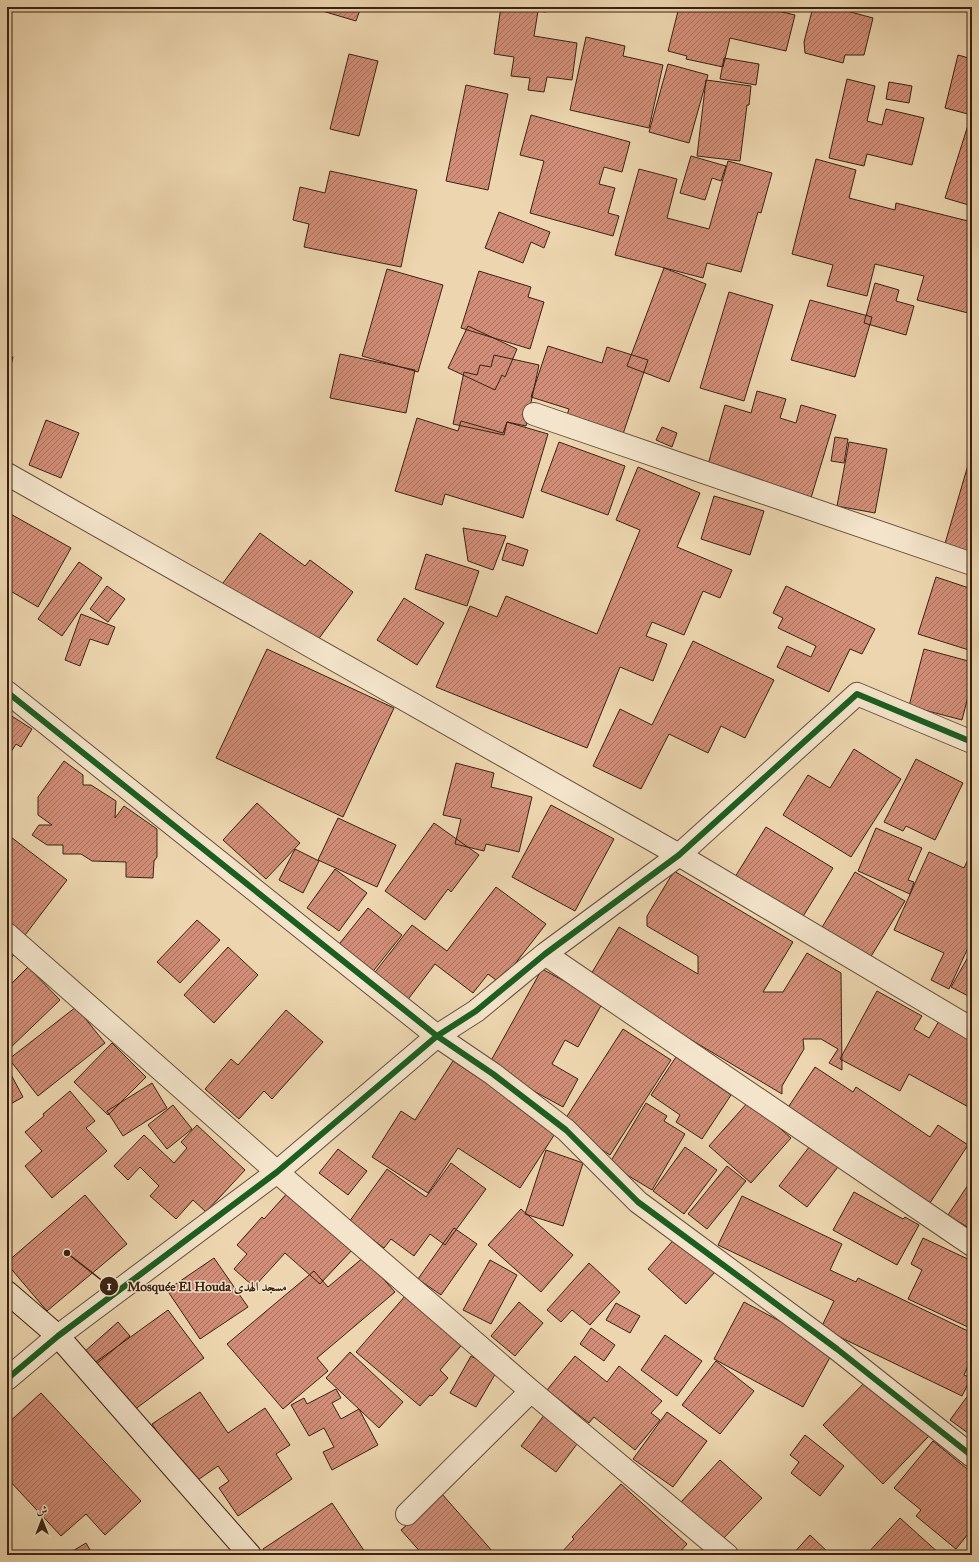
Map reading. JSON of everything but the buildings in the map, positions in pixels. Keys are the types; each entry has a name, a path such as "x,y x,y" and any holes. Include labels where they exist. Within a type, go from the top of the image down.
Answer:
{"street":[{"path":"534,414 972,564"},
{"path":"7,474 679,856 972,1029"},
{"path":"7,692 438,1036 493,1074 566,1130 638,1202 837,1349 972,1456"},
{"path":"7,1379 58,1336 277,1172 438,1036 476,1011 545,954 679,856 857,694 972,742"},
{"path":"7,934 277,1172 531,1390 727,1555"},
{"path":"545,954 972,1245"},
{"path":"7,1292 58,1336 250,1555"},
{"path":"407,1514 531,1390"}],"cycle path":[{"path":"7,692 437,1036 493,1074 566,1130 638,1202 837,1349 972,1456"},
{"path":"7,1379 58,1336 277,1172 437,1036 476,1011 545,954 679,855 857,694 972,742"}],"place":[{"name":"Mosquée El Houda مسجد الهدى","path":"67,1253"}]}
